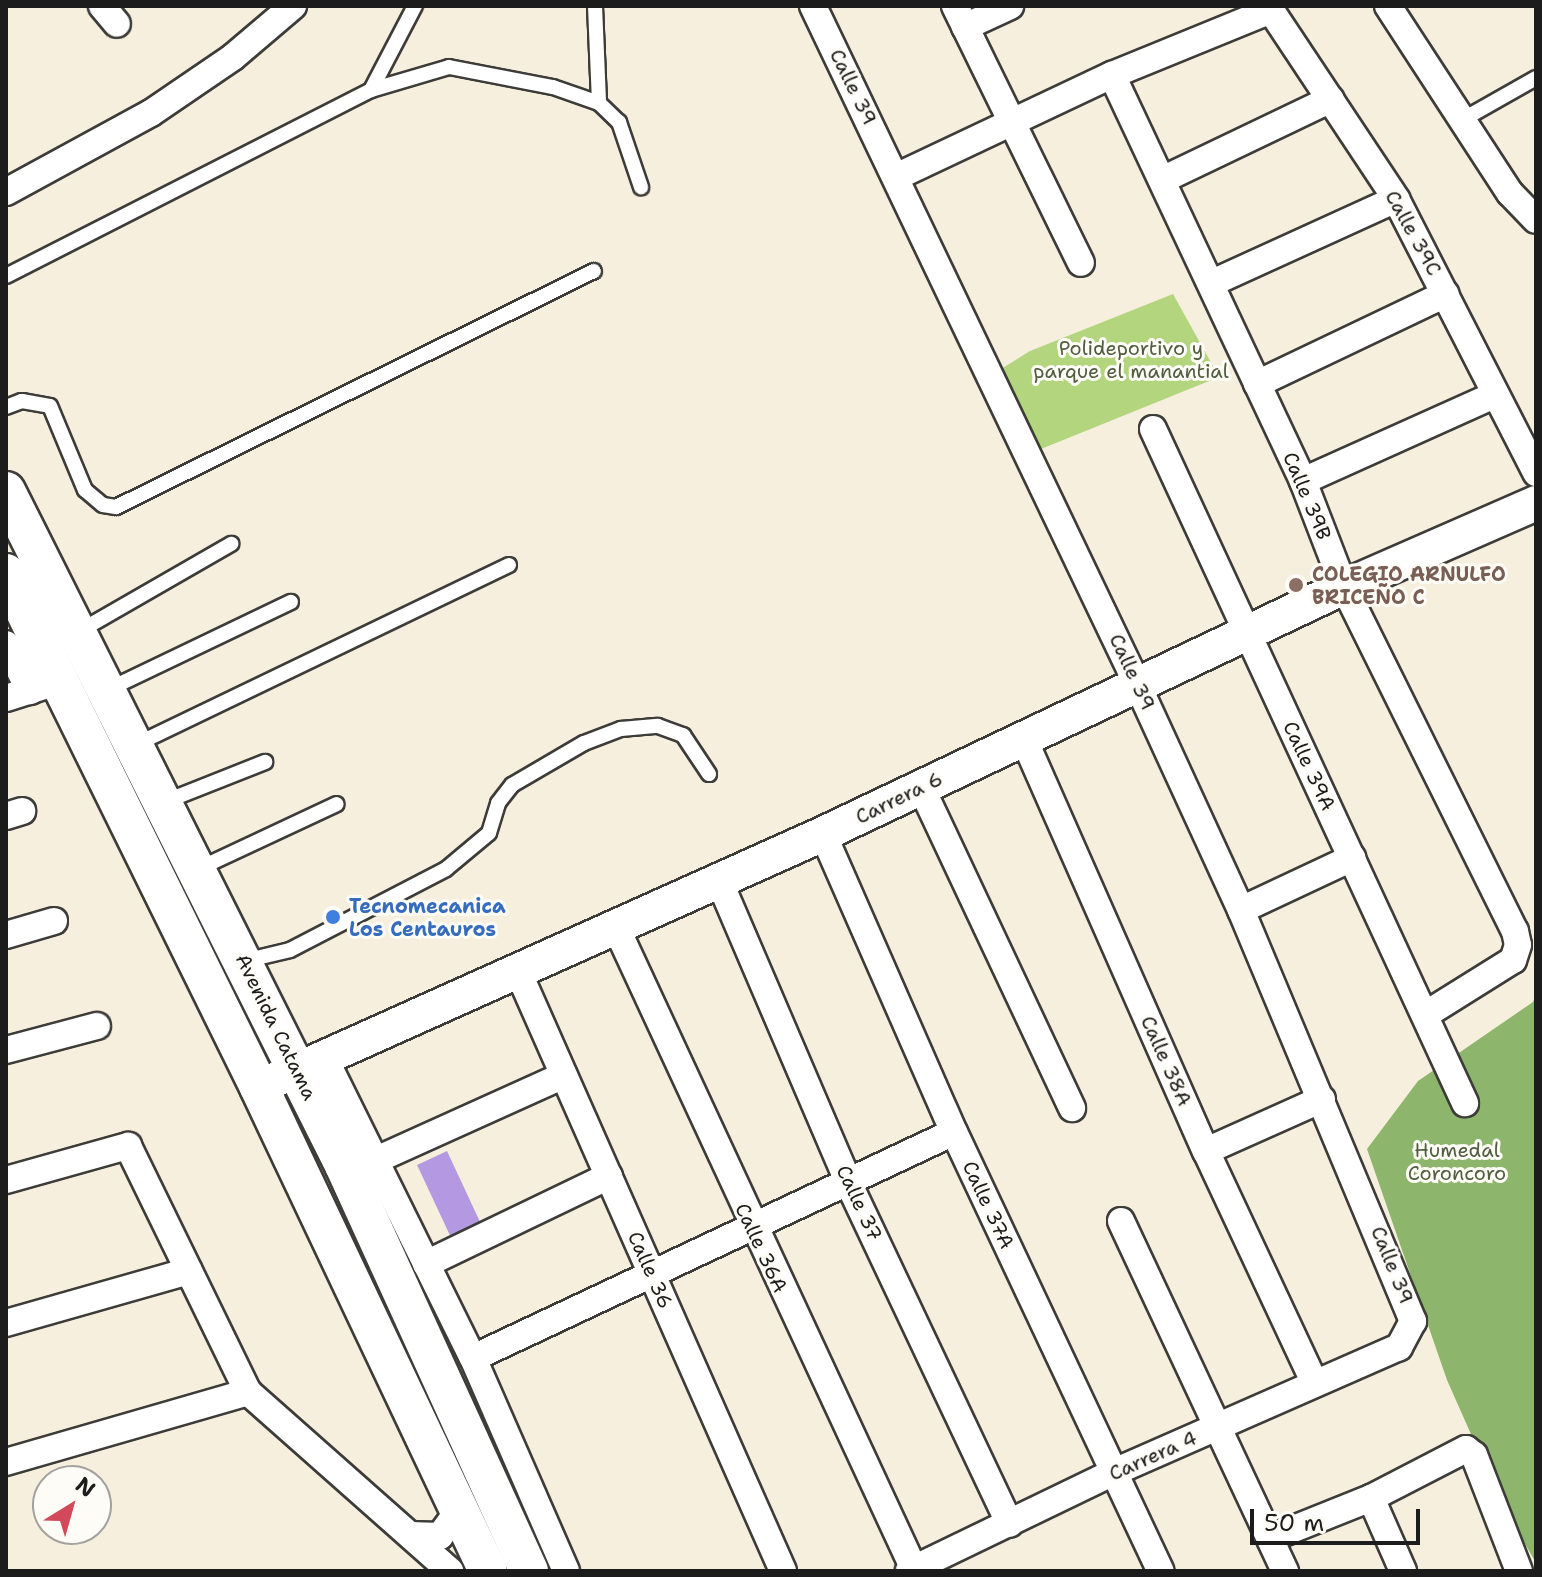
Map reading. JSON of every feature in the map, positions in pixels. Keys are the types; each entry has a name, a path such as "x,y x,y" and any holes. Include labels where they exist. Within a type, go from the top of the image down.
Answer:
{"main road":[{"name":"Avenida Catama","path":"6,491 244,961 312,1066 529,1571"},
{"name":"Avenida Catama","path":"6,573 32,690 259,1087 488,1571"}],"street":[{"path":"6,192 151,113 233,57 293,6"},
{"name":"Calle 39","path":"813,6 1138,686 1241,910 1410,1306 1410,1336 1399,1347"},
{"path":"1010,6 960,17 1081,263"},
{"path":"1388,6 1510,193 1536,220"},
{"path":"896,177 1112,75 1270,8"},
{"name":"Calle 39C","path":"1270,8 1396,199 1536,473"},
{"name":"Calle 39B","path":"1112,75 1303,481 1344,587 1515,931 1513,960 1425,1015"},
{"path":"1162,180 1331,99"},
{"path":"1212,283 1396,199"},
{"path":"1257,384 1446,294"},
{"path":"1303,481 1494,395"},
{"name":"Calle 39A","path":"1153,429 1465,1103"},
{"name":"Carrera 6","path":"259,1087 312,1066 718,878 823,834 1344,587 1536,503"},
{"path":"6,644 32,690"},
{"name":"Calle 38A","path":"1023,737 1206,1151 1314,1382"},
{"path":"921,787 1072,1108"},
{"name":"Calle 37A","path":"823,834 954,1132 1161,1571"},
{"path":"1241,910 1352,858"},
{"name":"Calle 37","path":"718,878 848,1182 1010,1524"},
{"path":"6,935 54,921"},
{"name":"Calle 36A","path":"615,925 751,1228 911,1570"},
{"name":"Calle 36","path":"517,969 783,1571"},
{"path":"6,1050 97,1026"},
{"name":"Avenida Catama","path":"312,1066 376,1160 473,1358 566,1571"},
{"path":"376,1160 564,1075"},
{"path":"1206,1151 1322,1099"},
{"path":"473,1358 954,1132"},
{"path":"6,1180 128,1146 248,1392 450,1571"},
{"path":"426,1264 609,1176"},
{"path":"1121,1221 1285,1571"},
{"path":"6,1323 189,1271"},
{"name":"Carrera 4","path":"911,1570 1114,1472 1399,1347"},
{"path":"6,1462 248,1392"},
{"path":"1271,1538 1371,1498 1466,1449 1474,1455 1519,1571"},
{"path":"1371,1498 1403,1571"},
{"path":"410,1535 440,1536 459,1510"}],"lane":[{"path":"371,90 415,6"},
{"path":"595,6 599,103"},
{"path":"6,276 371,90 449,67 553,87 599,103 619,122 641,187"},
{"path":"1462,120 1536,78"},
{"path":"6,407 22,401 50,406 85,490 103,505 116,507 594,271"},
{"path":"78,633 231,544"},
{"path":"135,745 509,565"},
{"path":"107,690 291,602"},
{"path":"244,961 290,950 446,869 489,833 498,803 512,785 584,743 621,729 658,726 683,735 709,774"},
{"path":"164,802 265,762"},
{"path":"197,869 337,804"}],"green space":[{"name":"Polideportivo y parque el manantial","path":"1173,294 1219,377 1041,449 1001,369 1030,351"},
{"name":"Humedal Coroncoro","path":"1536,994 1536,1563 1501,1502 1447,1380 1367,1149 1418,1081 1533,1002"}],"building":[{"path":"447,1151 485,1232 455,1246 417,1165"}],"place":[{"name":"COLEGIO ARNULFO BRICEÑO C","path":"1296,585"},
{"name":"Tecnomecanica Los Centauros","path":"333,917"}]}
